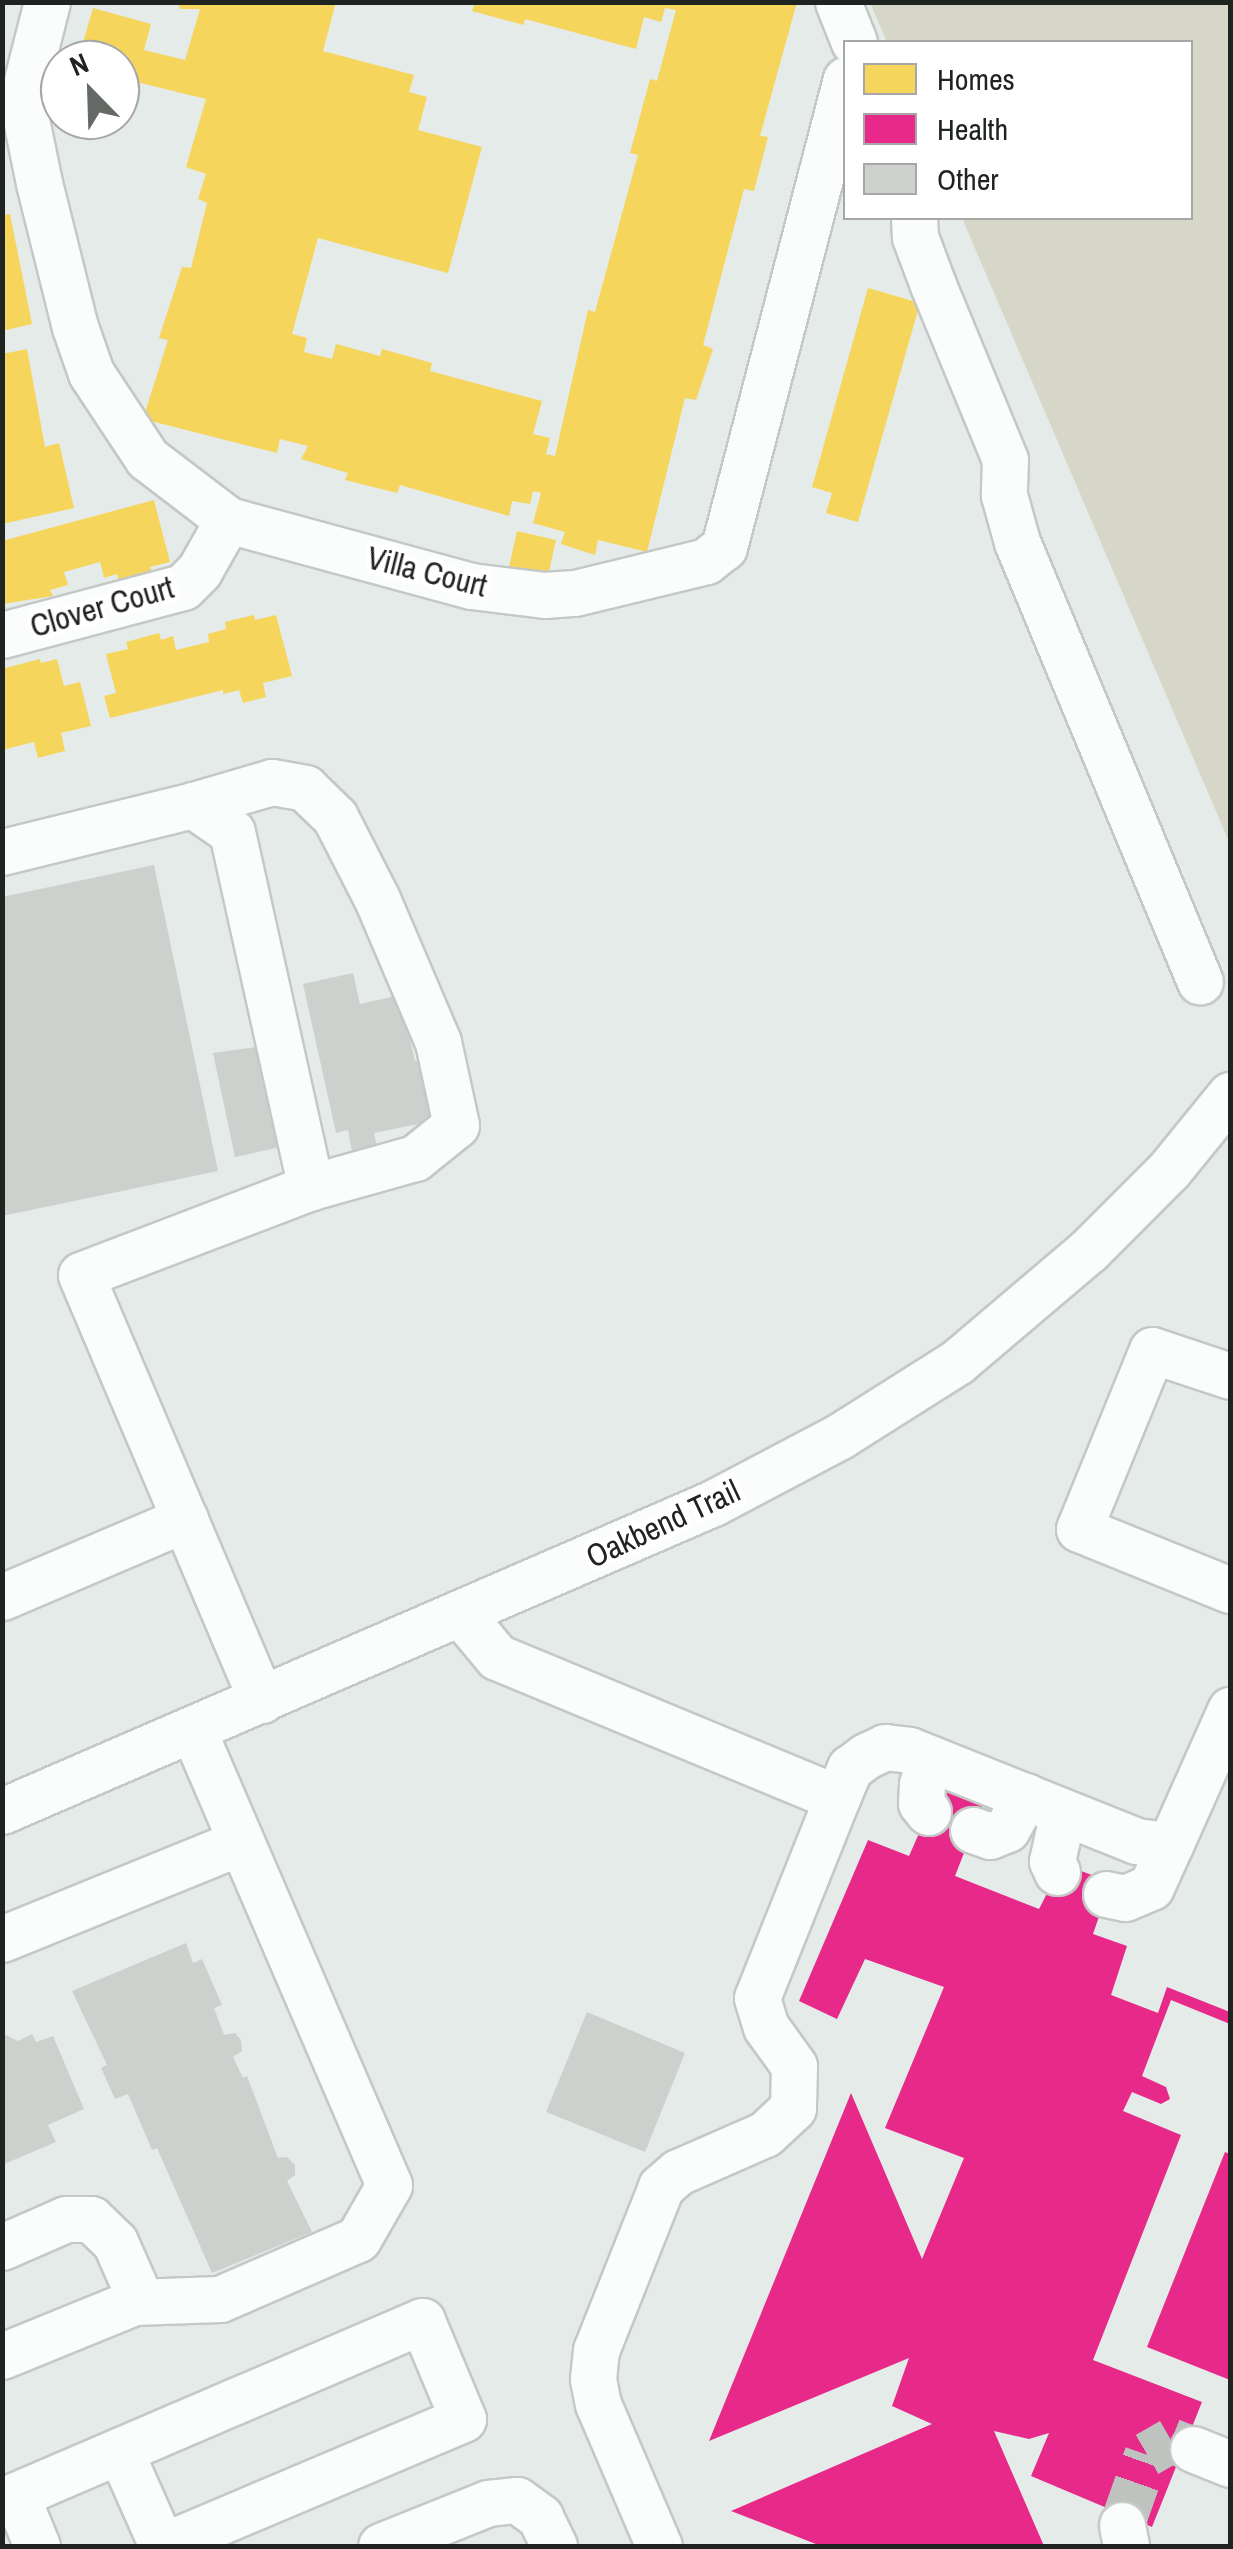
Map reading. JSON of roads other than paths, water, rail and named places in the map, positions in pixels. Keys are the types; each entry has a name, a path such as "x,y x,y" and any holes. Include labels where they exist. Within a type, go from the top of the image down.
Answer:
{"street":[{"name":"Villa Court","path":"47,2 12,102 74,327 91,373 148,458 228,520 471,586 544,595 575,593 706,561 724,547 735,520 843,92"},
{"path":"838,2 853,40"},
{"path":"914,220 916,237 933,285 1005,460 1004,495 1017,542 1200,981"},
{"name":"Clover Court","path":"2,635 183,587 199,571 228,520"},
{"path":"2,852 272,782 305,788 334,818 377,899 438,1042 456,1125 415,1158 311,1186 81,1276 261,1700"},
{"path":"194,805 232,832 311,1186"},
{"name":"Oakbend Trail","path":"2,1810 713,1504 840,1436 957,1362 1088,1251 1222,1124"},
{"path":"1230,1376 1152,1350 1079,1530 1230,1590"},
{"path":"2,1596 185,1519"},
{"path":"460,1614 496,1656 837,1798"},
{"path":"1106,1894 1126,1898 1150,1887 1230,1710"},
{"path":"2,2356 141,2301 220,2299 358,2239 389,2185 193,1730"},
{"path":"659,2546 598,2404 592,2379 596,2350 661,2187 678,2172 764,2134 792,2108 794,2066 766,2027 757,1998 850,1768 885,1748 930,1758 1136,1841 1170,1845"},
{"path":"928,1812 921,1803 930,1758"},
{"path":"973,1830 990,1836 1044,1804"},
{"path":"1044,1804 1052,1861 1058,1872"},
{"path":"2,1939 241,1842"},
{"path":"2,2247 66,2219 91,2218 115,2242 141,2301"},
{"path":"37,2546 16,2496 120,2450 422,2321 463,2419 162,2546 120,2450"},
{"path":"381,2546 488,2502 517,2500 540,2517 554,2546"}],"tunnel":[{"path":"1122,2525 1147,2454 1171,2440 1193,2449"}]}
